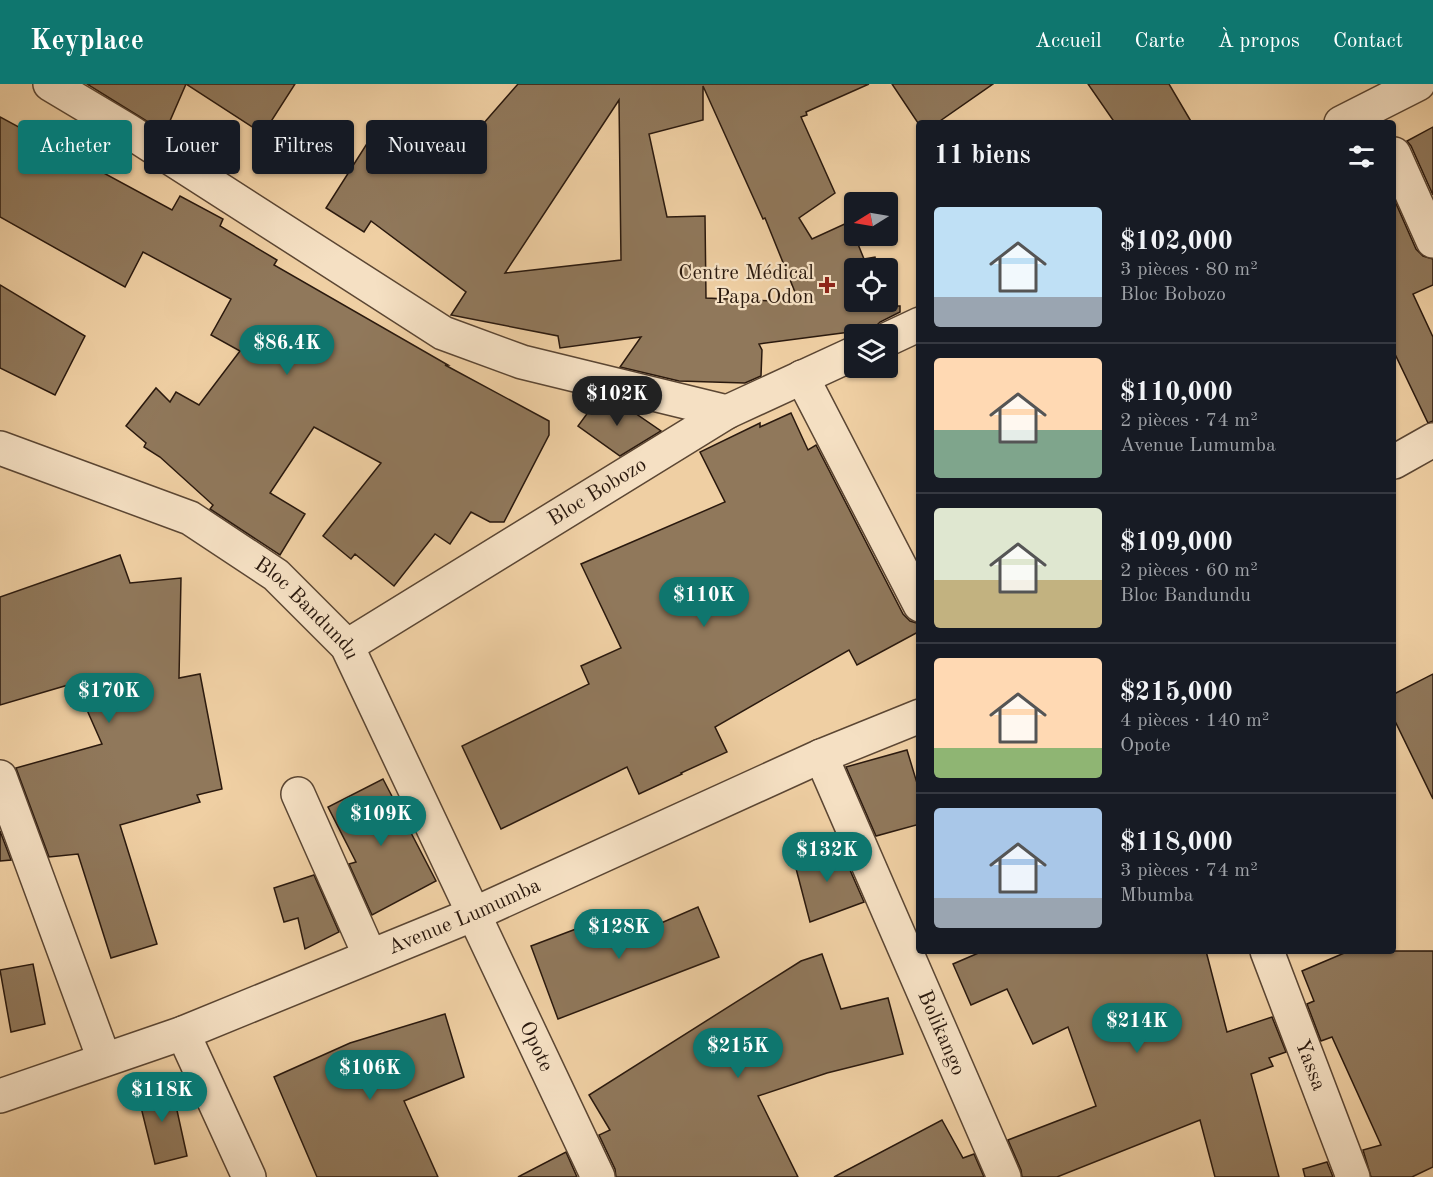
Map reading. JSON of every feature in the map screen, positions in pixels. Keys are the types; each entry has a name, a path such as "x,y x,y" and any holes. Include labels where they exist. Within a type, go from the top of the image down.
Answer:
{"street":[{"path":"50,84 127,130 443,333 522,362 727,412"},
{"path":"1346,120 1418,84"},
{"path":"1396,158 1433,241"},
{"path":"898,334 916,326"},
{"name":"Bloc Bobozo","path":"347,646 727,412 844,358"},
{"path":"802,377 916,597"},
{"path":"1396,461 1433,440"},
{"name":"Bloc Bandundu","path":"0,448 190,518 276,575 347,646 474,914"},
{"name":"Avenue Lumumba","path":"0,1096 183,1033 474,914 821,756 916,718"},
{"name":"Bolikango","path":"821,756 1004,1177"},
{"path":"0,777 104,1059"},
{"path":"298,794 370,956"},
{"name":"Opote","path":"474,914 598,1177"},
{"name":"Yassa","path":"1268,954 1353,1177"},
{"path":"183,1033 249,1177"}],"building":[{"path":"87,84 186,84 170,120 145,120"},
{"path":"186,84 295,84 272,120 252,120 252,127"},
{"path":"518,84 869,84 806,112 807,115 801,117 835,193 799,218 812,239 844,224 844,246 859,246 864,258 844,258 844,312 898,312 898,306 900,306 900,312 878,324 844,324 844,333 759,344 762,350 761,376 745,383 679,381 620,367 641,337 560,348 558,336 451,315 466,292 371,221 364,232 326,208 348,174 354,174 354,164 366,145 366,174 487,174 486,120","holes":["703,86 763,219 765,218 799,302 706,298 705,216 667,217 649,134 703,120","619,100 621,260 505,273"]},
{"path":"892,84 993,84 941,120 916,120"},
{"path":"1088,84 1169,84 1190,120 1113,120"},
{"path":"0,117 18,127 18,174 105,174 172,210 180,196 223,219 220,226 277,260 274,265 448,365 445,365 549,421 549,435 504,522 490,522 471,512 450,544 435,534 394,586 355,554 351,559 323,536 381,463 314,427 270,493 305,514 280,555 210,509 213,505 160,457 144,447 146,443 126,426 156,388 170,402 176,392 199,405 240,351 211,335 231,299 143,252 125,287 0,217"},
{"path":"1433,127 1433,195 1407,141"},
{"path":"1396,204 1416,249 1423,256 1433,259 1433,285 1413,294 1433,337 1433,421 1428,423 1396,356"},
{"path":"0,285 85,336 55,395 0,368"},
{"path":"597,400 626,407 661,431 620,456 578,426"},
{"path":"791,413 808,450 816,445 903,614 910,621 916,623 916,633 857,665 849,650 715,727 727,752 682,774 639,794 627,767 501,829 462,746 589,684 581,666 621,648 581,564 725,502 700,452 760,423 760,427"},
{"path":"120,555 130,583 181,578 179,678 200,674 222,789 197,795 200,802 120,825 157,944 111,958 78,854 49,857 16,768 102,744 75,683 0,705 0,597"},
{"path":"1433,674 1433,799 1396,723 1396,693"},
{"path":"907,750 916,780 916,825 876,836 846,767"},
{"path":"383,779 436,881 372,915 349,864 356,862 328,807"},
{"path":"0,831 11,860 0,861"},
{"path":"839,845 864,902 810,922 793,857"},
{"path":"314,875 339,932 305,949 298,918 284,922 274,888"},
{"path":"698,907 719,957 558,1019 531,946 605,918 615,943"},
{"path":"1433,951 1433,1167 1412,1177 1371,1177 1363,1150 1381,1145 1332,1037 1321,1041 1307,1004 1314,1001 1302,971 1342,954"},
{"path":"822,954 841,1009 888,998 903,1054 827,1073 758,1096 798,1177 616,1177 615,1169 599,1135 610,1130 589,1095 801,961"},
{"path":"976,954 1207,954 1227,1032 1272,1017 1286,1052 1269,1058 1273,1066 1251,1074 1279,1177 1215,1177 1200,1120 1057,1177 1022,1177 1008,1140 1096,1106 1068,1027 1033,1044 1007,989 971,1005 953,964"},
{"path":"33,964 45,1024 11,1032 0,970"},
{"path":"445,1014 464,1077 404,1101 438,1177 317,1177 274,1077 350,1043"},
{"path":"171,1083 187,1156 155,1164 137,1091"},
{"path":"942,1120 963,1158 974,1154 984,1177 834,1177"},
{"path":"566,1152 577,1177 518,1177"},
{"path":"1327,1162 1333,1177 1305,1177 1303,1169"}],"place":[{"name":"Centre Médical Papa Odon","path":"827,285"}]}
